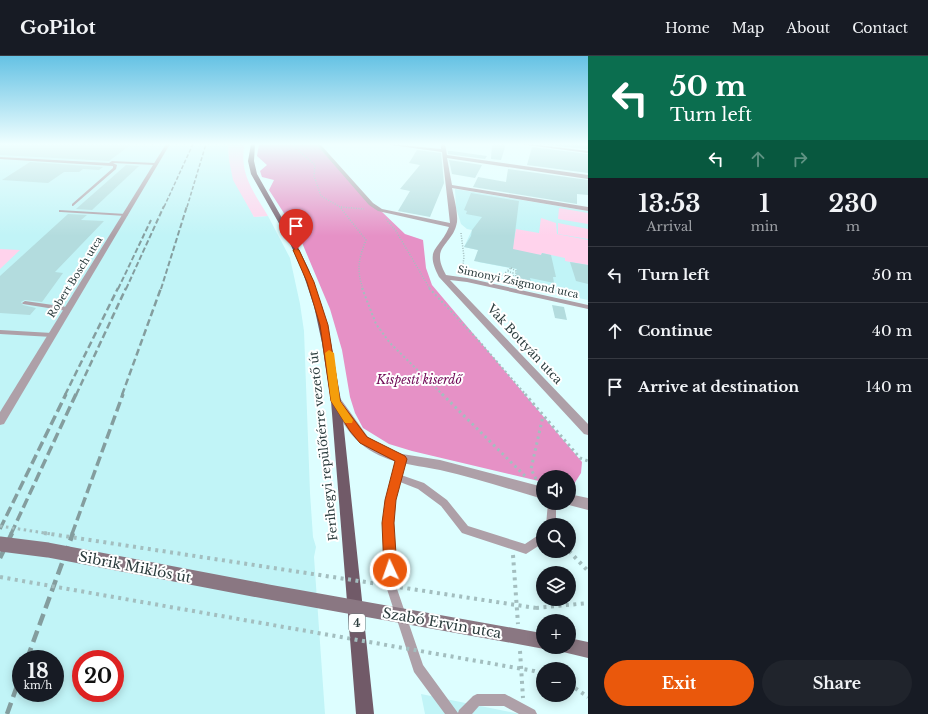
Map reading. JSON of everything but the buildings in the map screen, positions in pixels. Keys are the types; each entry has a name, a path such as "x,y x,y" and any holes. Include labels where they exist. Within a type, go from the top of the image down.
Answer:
{"main road":[{"name":"Ferihegyi repülőtérre vezető út","path":"254,175 296,250 310,282 318,306 329,353 336,401 365,714"},
{"name":"Sibrik Miklós út","path":"0,544 48,550 269,592"},
{"name":"Szabó Ervin utca","path":"269,592 536,640"}],"street":[{"name":"Robert Bosch utca","path":"0,422 149,175"},
{"path":"345,175 371,204 380,210 453,226 454,221 448,175"},
{"path":"574,175 588,177"},
{"path":"449,186 588,209"},
{"name":"Vak Bottyán utca","path":"453,226 452,232 436,250 435,259 438,270 588,431"},
{"name":"Simonyi Zsigmond utca","path":"443,277 467,280 588,307"},
{"path":"336,401 364,440 401,459 440,465 536,491"},
{"path":"576,501 588,504"}],"lane":[{"path":"73,205 107,175"},
{"path":"61,211 126,215"},
{"path":"26,303 67,309"},
{"path":"0,332 52,335"},
{"path":"401,459 398,477 391,500 388,523 391,586 418,668 452,714"},
{"path":"398,477 421,486 444,503 465,530 526,549 536,542"},
{"path":"463,714 477,700 504,700 531,714"}],"path":[{"path":"314,175 321,196 340,207 366,240 358,261 360,281 376,324 396,349 527,477"},
{"path":"340,207 380,210 396,232 431,291 479,341 580,458 588,461"},
{"path":"461,234 464,257 462,272"},
{"path":"511,268 516,271 514,283 514,272 506,271 511,268"},
{"path":"536,479 531,469 543,416"},
{"path":"0,526 536,608 588,603"},
{"path":"576,558 588,571"},
{"path":"0,577 536,672"},
{"path":"576,688 588,696"}],"shaded area":[{"path":"0,175 235,175 254,217 268,216 290,258 300,304 304,331 310,493 313,537 316,547 314,557 325,714 0,714"},
{"path":"232,175 247,175 253,190 268,216 254,217 233,180"},
{"path":"455,189 588,211 588,300 516,285 516,269 478,262 478,250 464,247 472,230 467,229 461,224 456,208"},
{"path":"559,208 588,213 588,224 558,219"},
{"path":"541,218 556,223 557,234 588,240 588,265 565,261 565,258 542,253 541,255 512,251 516,229 539,233"},
{"path":"558,223 588,229 588,239 558,234"},
{"path":"0,249 20,250 0,269"},
{"path":"421,694 520,714 425,714"}],"green space":[{"name":"Kispesti kiserdő","path":"261,175 344,175 371,204 380,210 405,234 423,240 426,268 432,285 582,462 581,473 576,481 576,470 536,470 536,480 412,451 389,444 363,428 355,413 350,397 342,350 330,309 300,238 269,190 274,180 262,177"}],"railway":[{"path":"164,207 179,175"},
{"path":"187,207 197,175"},
{"path":"126,289 164,206"},
{"path":"161,289 187,206"},
{"path":"118,289 151,220"},
{"path":"65,395 118,288"},
{"path":"76,395 126,288"},
{"path":"122,395 161,288"},
{"path":"0,529 66,394"},
{"path":"11,534 76,394"},
{"path":"72,534 123,394"},
{"path":"0,558 12,533"},
{"path":"30,650 73,533"},
{"path":"7,714 12,700"}],"slow traffic":[{"path":"329,353 336,401 348,420"}],"route":[{"path":"296,250 310,282 324,325 336,401 364,440 382,451 401,459 398,477 391,500 388,523 390,570"}]}
